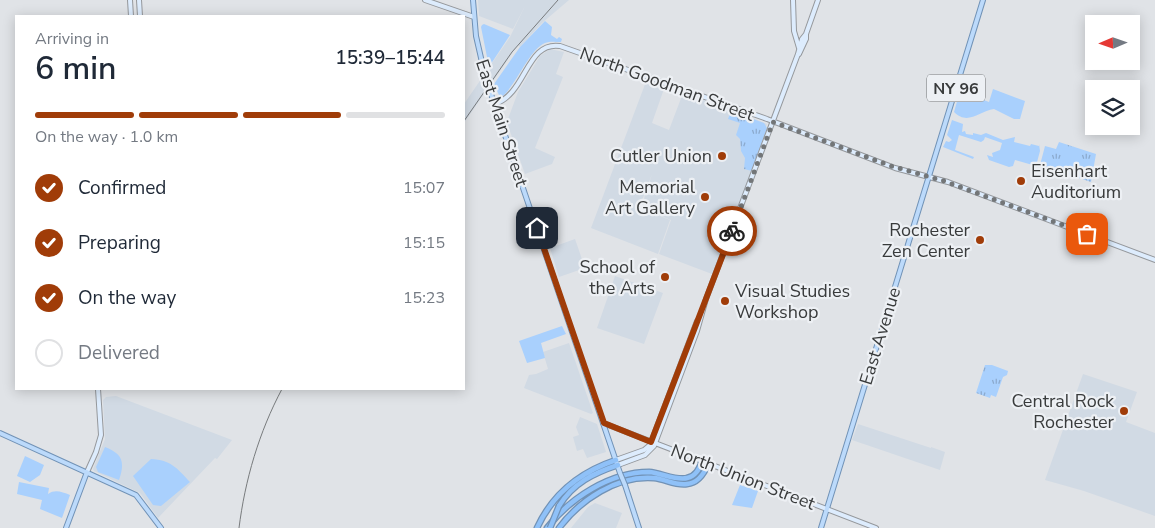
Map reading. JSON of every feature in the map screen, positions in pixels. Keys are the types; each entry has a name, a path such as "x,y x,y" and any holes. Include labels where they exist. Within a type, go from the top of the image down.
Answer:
{"highway":[{"path":"548,528 567,494 582,481 617,462"},
{"path":"537,528 551,504 569,485 592,469 617,462"},
{"path":"548,528 557,516 575,500 605,482 622,476 644,472 660,473 680,479 687,478 696,474 702,462"},
{"path":"559,528 582,505 610,487 646,478 661,479 680,485 689,484 700,478 708,464"}],"main road":[{"path":"130,0 131,15"},
{"path":"139,0 140,15"},
{"path":"425,0 474,17"},
{"name":"East Main Street","path":"473,0 478,48 491,94 639,528"},
{"path":"793,0 794,31 799,48"},
{"path":"798,54 804,45 818,0"},
{"name":"East Avenue","path":"821,528 983,0"},
{"path":"617,462 647,454 653,443 697,331 702,312 802,39 806,34"},
{"name":"North Goodman Street","path":"495,104 508,98 538,53 547,47 563,47 895,168 952,184 1155,260"},
{"path":"66,528 99,444 101,435 98,390"},
{"name":"North Union Street","path":"604,423 876,528"},
{"path":"0,432 136,494 161,528"}],"shaded area":[{"path":"478,0 569,0 542,23 520,47 518,45 465,122 465,103 510,37 525,6 513,29 479,16"},
{"path":"550,49 564,52 556,74 563,77 535,148 555,157 552,164 525,174 506,120 518,92 540,56"},
{"path":"647,79 665,86 652,123 669,130 683,93 767,124 757,158 715,271 712,274 659,254 671,220 641,208 652,174 639,208 670,220 658,254 591,228"},
{"path":"575,239 585,268 559,277 550,248"},
{"path":"615,276 663,293 644,344 597,328"},
{"path":"569,343 593,413 591,414 524,388 529,375 548,369 543,352"},
{"path":"1083,374 1137,392 1126,422 1155,433 1155,516 1084,491 1045,480"},
{"path":"116,396 232,440 217,459 215,458 158,518 140,493 93,469 105,439 103,400 106,397"},
{"path":"580,417 597,424 606,452 587,458 583,449 577,451 573,437 579,435 576,427"},
{"path":"858,424 945,452 940,470 852,440"},
{"path":"595,503 622,513 616,528 571,528 588,507"}],"green space":[{"path":"545,21 552,27 551,35 557,39 559,37 562,39 561,42 547,42 539,46 508,90 503,96 499,95 494,84 520,47"},
{"path":"484,24 510,35 489,67 481,27"},
{"path":"993,89 1025,101 1020,119 1014,119 994,109 969,118 959,116 954,112 960,91 989,102"},
{"path":"731,111 764,123 767,128 752,171 744,169 745,158 741,151 740,139 736,135 740,123 728,119"},
{"path":"952,120 963,124 962,132 965,131 966,134 981,135 986,133 1003,140 1015,137 1014,142 1030,146 1031,144 1039,146 1039,144 1040,151 1036,166 1015,160 1013,166 1009,167 989,160 987,155 993,157 992,153 1000,150 1002,143 985,137 981,142 959,135 955,150 974,157 973,159 943,147 946,141 952,140 947,135"},
{"path":"1059,142 1096,154 1091,182 1040,165 1045,146 1056,149"},
{"path":"562,326 566,334 541,343 545,358 527,363 519,341"},
{"path":"985,365 992,365 1008,371 1007,375 1003,377 996,397 991,395 990,398 976,393"},
{"path":"105,447 116,453 121,459 122,468 119,480 98,472 96,467"},
{"path":"25,456 44,465 40,475 30,482 17,476"},
{"path":"151,459 169,463 190,482 161,506 153,505 133,476"},
{"path":"19,482 49,488 48,494 56,491 70,495 62,518 40,509 42,500 17,494"},
{"path":"740,485 758,491 752,508 732,505"}],"railway":[{"path":"465,120 512,52 558,0"},
{"path":"239,528 245,492 254,457 266,422 282,390"}],"way so far":[{"path":"732,231 773,122 899,169 944,181 1087,234"}],"place":[{"name":"Cutler Union","path":"722,156"},
{"name":"Eisenhart Auditorium","path":"1021,181"},
{"name":"Memorial Art Gallery","path":"705,197"},
{"name":"Rochester Zen Center","path":"980,240"},
{"name":"School of the Arts","path":"665,277"},
{"name":"Visual Studies Workshop","path":"725,301"},
{"name":"Central Rock Rochester","path":"1124,411"}],"route":[{"path":"537,228 604,423 651,442 732,231"}]}
